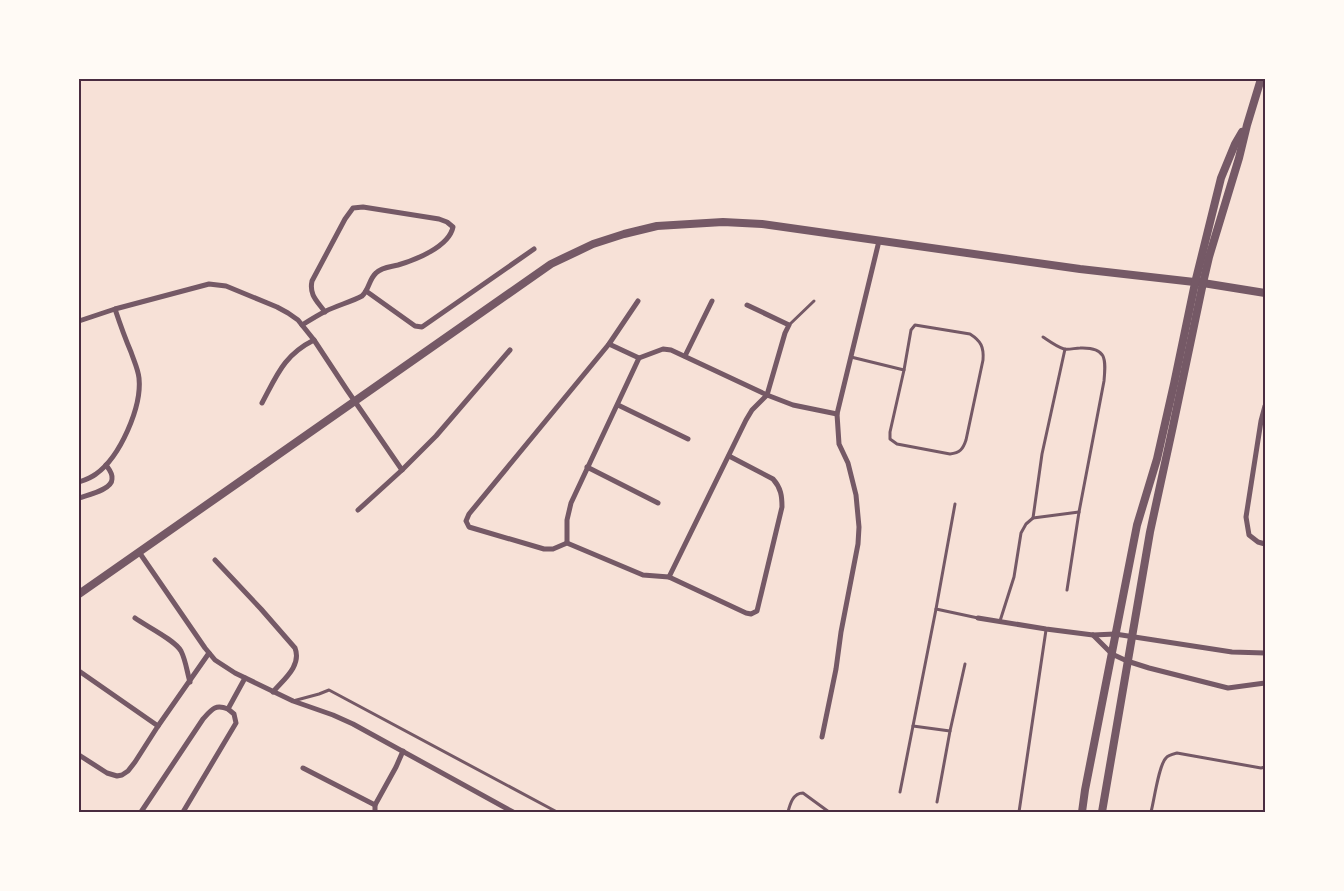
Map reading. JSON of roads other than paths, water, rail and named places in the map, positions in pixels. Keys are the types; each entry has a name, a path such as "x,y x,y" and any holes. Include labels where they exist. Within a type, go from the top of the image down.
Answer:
{"street":[{"path":"1082,812 1086,783 1137,525 1157,459 1199,283 1239,158 1246,125 1261,79"},
{"path":"302,325 364,294 376,272 399,265 438,248 447,240 452,232 453,227 451,224 439,219 363,207 353,208 345,219 310,288 325,312"},
{"path":"79,594 551,264 593,244 624,234 657,226 723,222 762,224 1080,269 1265,292"},
{"path":"822,737 836,669 858,544 859,527 856,495 848,463 839,444 837,414 879,241"},
{"path":"366,291 415,326 422,327 534,249"},
{"path":"1102,812 1150,532 1174,426 1199,283"},
{"path":"79,321 199,286 216,284 232,288 277,307 293,316 314,340 402,470"},
{"path":"685,356 712,300"},
{"path":"638,301 609,344 469,514 466,521 469,527 544,549 553,549 567,543 643,575 669,577 751,614 758,608 782,507 782,494 773,479 729,456"},
{"path":"669,577 752,410 767,395 789,325 747,305"},
{"path":"79,482 93,476 106,465 118,448 134,416 139,395 138,373 115,309"},
{"path":"262,403 285,362 301,346 314,340"},
{"path":"609,344 639,358"},
{"path":"567,543 568,511 639,358 663,349 671,350 767,395 793,405 837,414"},
{"path":"358,510 436,436 510,350"},
{"path":"618,405 688,439"},
{"path":"1265,406 1246,517 1249,535 1258,542 1265,544"},
{"path":"79,498 105,489 110,485 112,477 106,465"},
{"path":"587,467 658,503"},
{"path":"139,552 215,660 273,692 343,719 513,812"},
{"path":"215,560 262,609 294,648 297,655 295,664 290,673 273,692"},
{"path":"135,618 180,649 190,682"},
{"path":"978,618 1094,635 1115,634 1232,652 1265,653"},
{"path":"1094,635 1112,654 1127,661 1228,688 1265,683"},
{"path":"79,755 107,773 116,776 128,771 209,654"},
{"path":"79,671 158,726"},
{"path":"228,709 245,678"},
{"path":"141,812 203,718 213,709 221,706 234,714 236,723 183,812"},
{"path":"374,812 375,805 403,751"},
{"path":"303,768 375,805"}],"lane":[{"path":"789,325 814,301"},
{"path":"915,325 970,334 980,343 984,349 984,360 966,440 960,451 950,454 897,444 890,439 904,370 912,330 915,325"},
{"path":"1043,337 1065,349 1096,349 1104,356 1106,363 1067,590"},
{"path":"1033,518 1042,454 1065,349"},
{"path":"851,357 904,370"},
{"path":"900,792 955,504"},
{"path":"1000,622 1014,577 1022,533 1026,524 1033,518 1079,512"},
{"path":"936,609 978,618"},
{"path":"1019,812 1046,629"},
{"path":"937,802 965,664"},
{"path":"292,700 329,690 557,812"},
{"path":"913,726 950,731"},
{"path":"1152,812 1161,767 1166,757 1171,754 1177,753 1261,768 1265,767"},
{"path":"788,812 795,796 803,793 829,812"}]}
